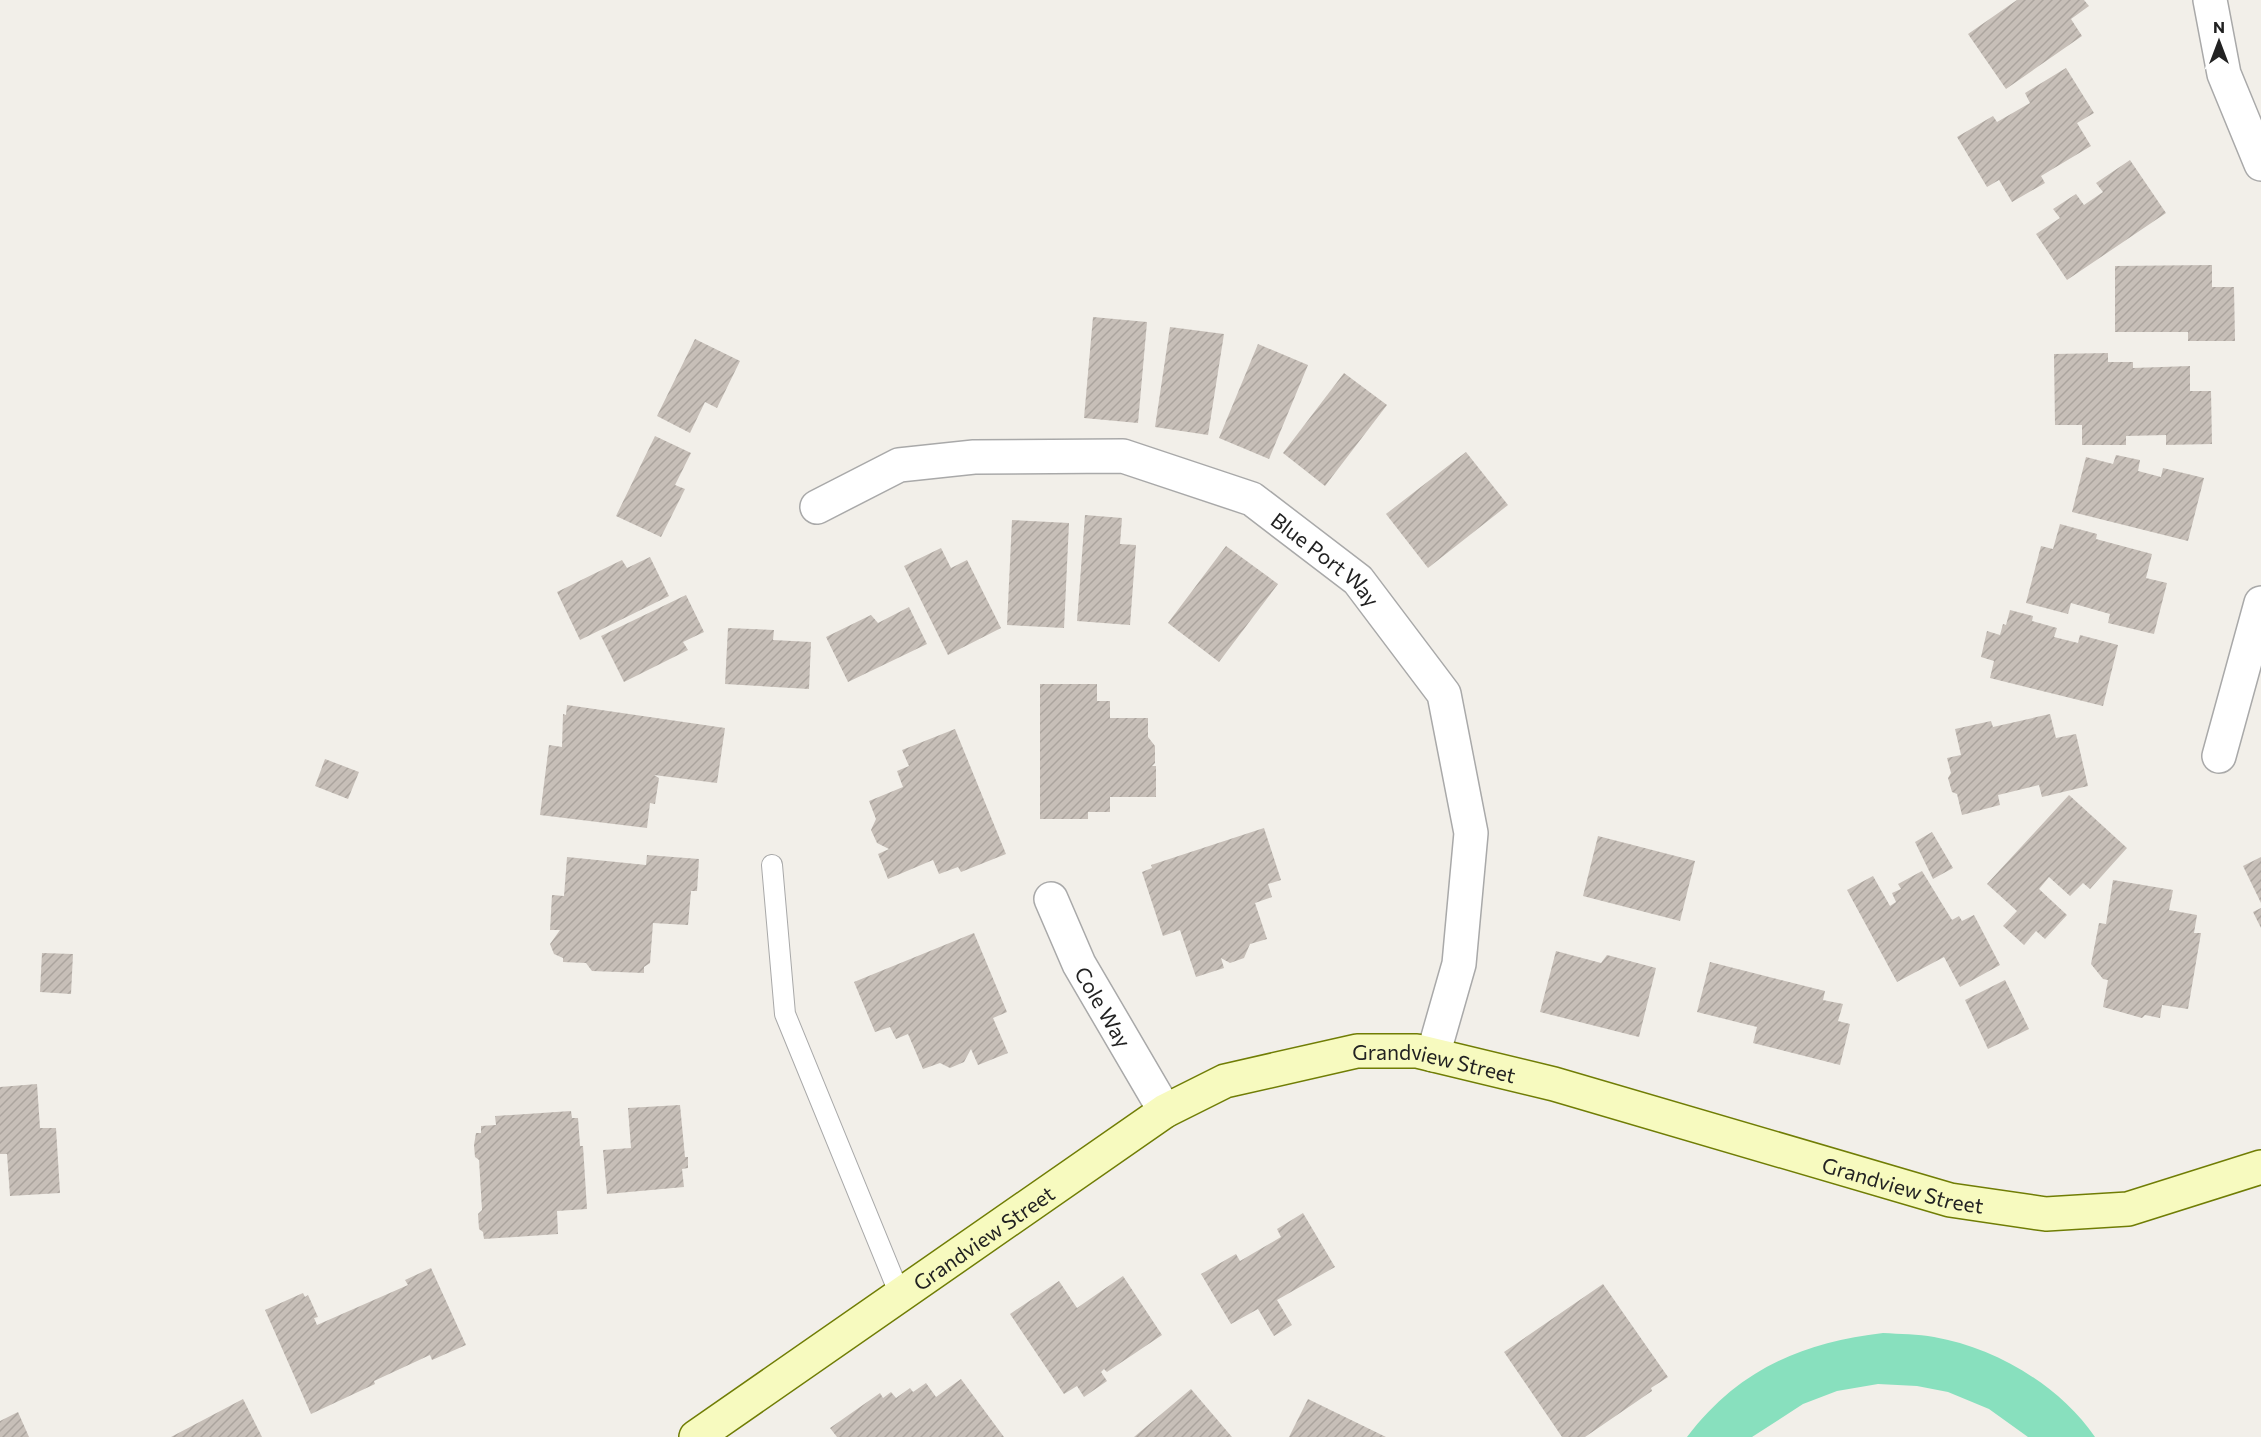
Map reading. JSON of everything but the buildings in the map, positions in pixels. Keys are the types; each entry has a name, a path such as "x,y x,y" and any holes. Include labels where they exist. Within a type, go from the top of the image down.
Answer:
{"main road":[{"name":"Grandview Street","path":"696,1437 1166,1111 1225,1081 1357,1051 1417,1051 1554,1083 1950,1200 2046,1214 2128,1209 2261,1167"}],"street":[{"path":"2210,0 2224,74 2261,164"},
{"name":"Blue Port Way","path":"817,507 899,465 974,458 1123,456 1252,500 1358,580 1444,694 1471,833 1458,964 1433,1055"},
{"path":"2219,756 2261,603"},
{"name":"Cole Way","path":"1051,899 1079,964 1166,1111"}],"lane":[{"path":"772,865 785,1014 900,1295"}],"green space":[{"path":"1883,1333 1934,1337 1957,1342 2003,1360 2045,1385 2080,1418 2095,1437 2028,1437 1989,1409 1948,1392 1917,1386 1878,1384 1837,1391 1803,1404 1752,1437 1687,1437 1727,1394 1773,1364 1825,1344"}]}
